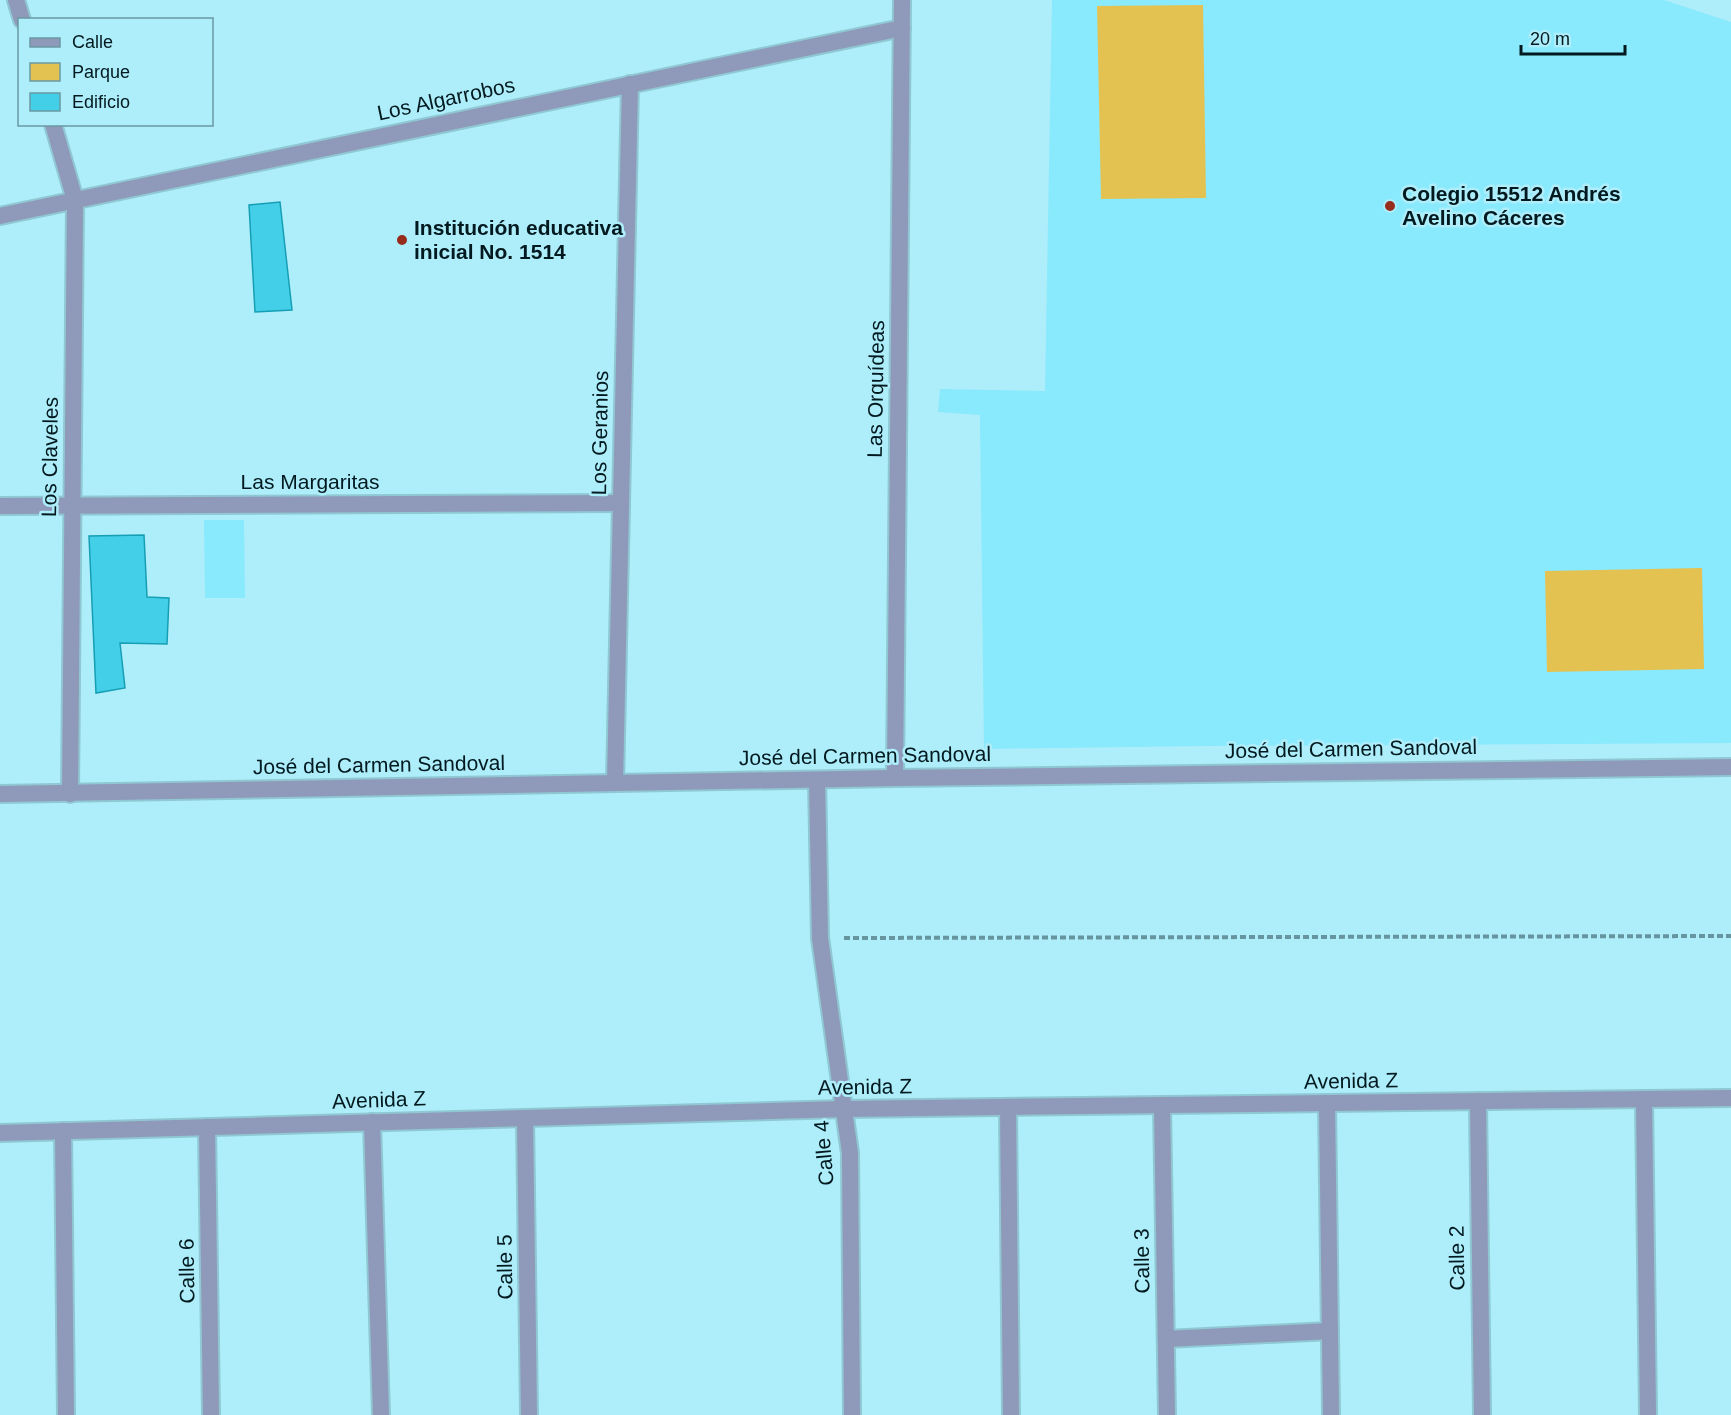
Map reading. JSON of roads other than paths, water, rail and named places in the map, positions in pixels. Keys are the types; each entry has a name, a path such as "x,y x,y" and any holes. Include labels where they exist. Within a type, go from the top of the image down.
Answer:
{"street":[{"path":"16,0 21,18"},
{"name":"Las Orquídeas","path":"895,778 902,0"},
{"name":"Los Algarrobos","path":"0,216 902,28"},
{"name":"Los Geranios","path":"615,783 630,84"},
{"name":"Los Claveles","path":"54,126 75,200 70,794"},
{"name":"Las Margaritas","path":"0,506 621,503"},
{"name":"José del Carmen Sandoval","path":"0,794 1731,766"},
{"name":"Calle 4","path":"817,780 820,938 850,1154 852,1415"},
{"name":"Avenida Z","path":"0,1133 843,1109 1731,1098"},
{"path":"1644,1100 1648,1415"},
{"name":"Calle 2","path":"1478,1101 1482,1415"},
{"path":"1327,1104 1331,1415"},
{"name":"Calle 3","path":"1162,1106 1167,1415"},
{"path":"1008,1107 1011,1415"},
{"name":"Calle 5","path":"525,1118 529,1415"},
{"path":"372,1122 381,1415"},
{"name":"Calle 6","path":"207,1127 211,1415"},
{"path":"63,1131 66,1415"},
{"path":"1166,1339 1330,1331"}],"place":[{"name":"Colegio 15512 Andrés Avelino Cáceres","path":"1390,206"},
{"name":"Institución educativa inicial No. 1514","path":"402,240"}]}
